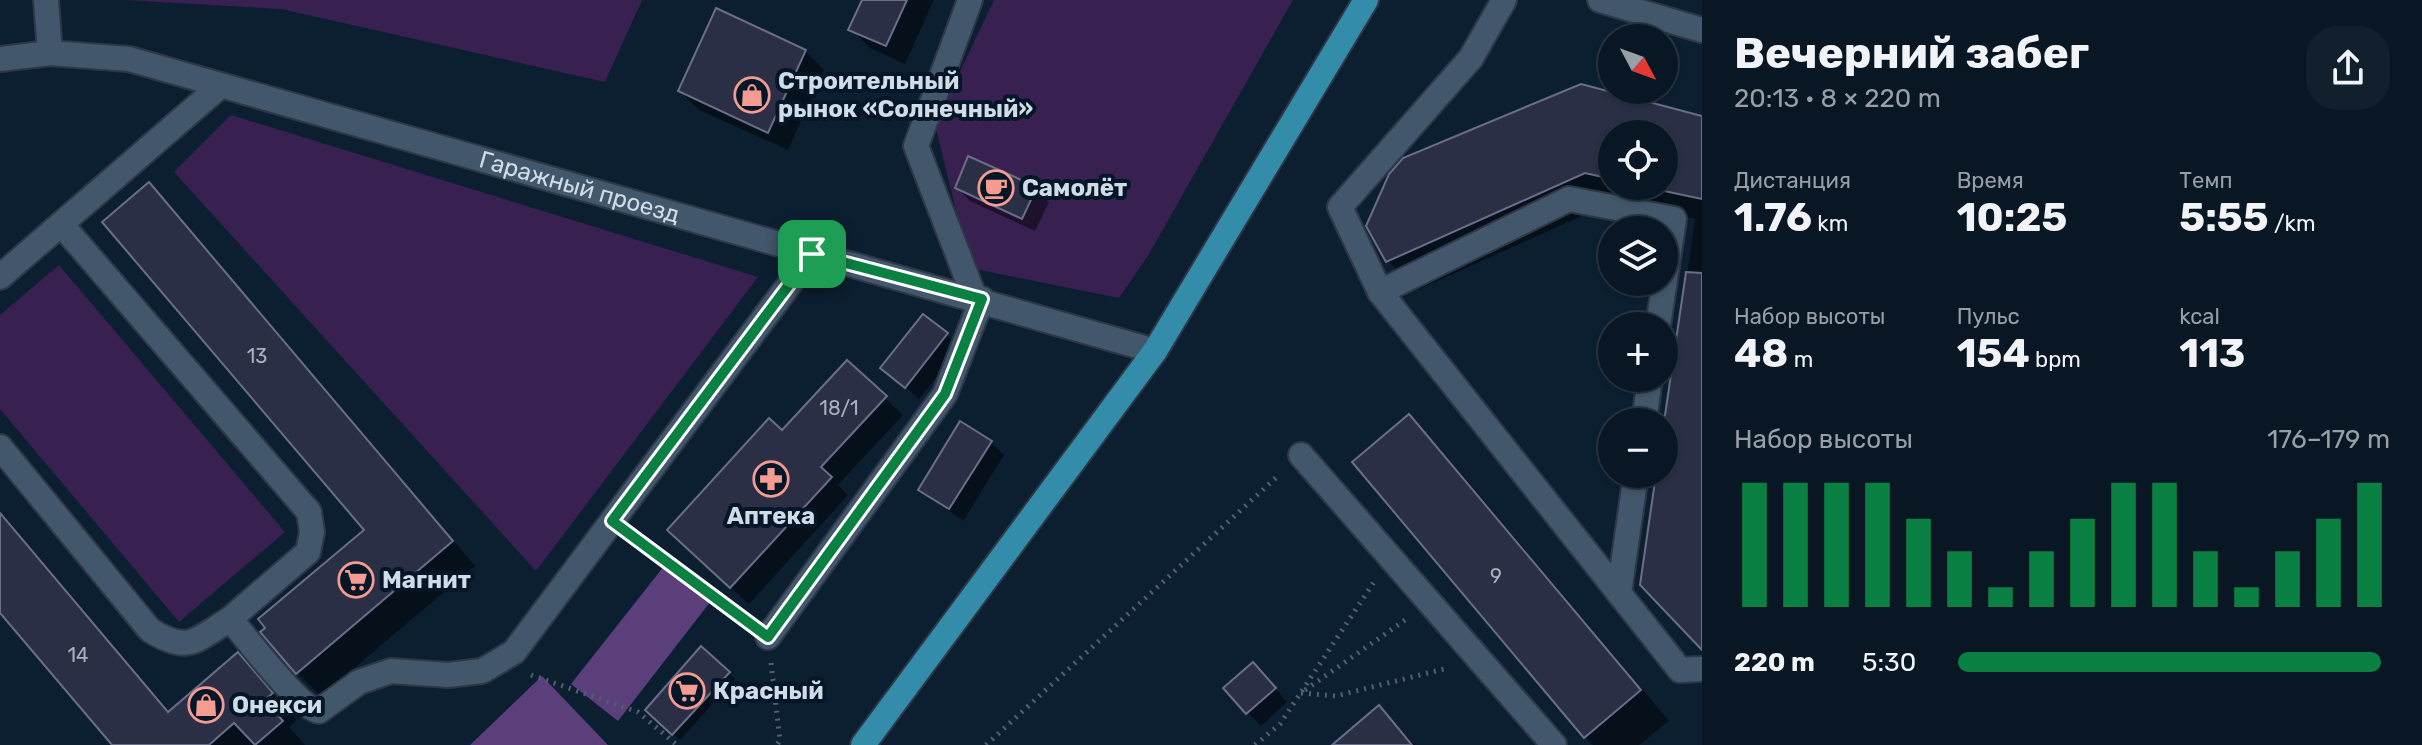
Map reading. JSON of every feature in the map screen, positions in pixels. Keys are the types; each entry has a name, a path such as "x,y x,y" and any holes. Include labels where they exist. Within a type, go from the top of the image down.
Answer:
{"main road":[{"path":"863,745 1155,351 1366,0"}],"street":[{"path":"46,0 50,53"},
{"path":"768,637 945,394 978,298 916,146 970,0"},
{"path":"1504,0 1471,58 1340,207 1380,292 1680,670 1702,669"},
{"path":"1600,0 1702,30"},
{"name":"Гаражный проезд","path":"0,59 50,53 129,59 812,254 978,298 1155,351"},
{"path":"0,277 219,87"},
{"path":"1380,292 1569,199 1674,219 1660,312"},
{"path":"0,447 150,630 172,644 192,643 230,619 308,552 312,532 309,512 61,224"},
{"path":"230,619 312,710 328,707 359,682 391,671 448,675 482,671 514,652 812,254"},
{"path":"1301,455 1554,745"},
{"path":"1619,593 1634,488"}],"path":[{"path":"986,745 1301,455"},
{"path":"612,521 768,637 780,740 777,745"},
{"path":"1255,745 1280,724 1389,558"},
{"path":"1301,693 1428,603"},
{"path":"1301,693 1336,696 1477,660"},
{"path":"496,663 638,712 677,745"}],"shaded area":[{"path":"124,0 642,0 605,82 281,9"},
{"path":"994,0 1293,0 1149,254 1119,298 970,268 935,124"},
{"path":"231,115 758,277 536,571 174,172"},
{"path":"59,265 285,532 179,622 0,409 0,315"},
{"path":"668,561 714,597 618,721 571,684"},
{"path":"542,676 608,745 470,745"}],"building":[{"path":"862,0 907,0 886,46 848,30"},
{"path":"716,8 806,50 768,133 678,91"},
{"path":"1581,84 1598,88 1598,104 1657,104 1702,116 1702,199 1678,194 1678,120 1598,120 1598,176 1585,173 1386,262 1366,226 1389,174 1403,158"},
{"name":"Самолёт","path":"968,156 1037,187 1022,219 955,188"},
{"path":"149,182 453,541 296,674 260,632 265,628 258,619 364,530 102,222"},
{"path":"1686,272 1702,273 1702,650 1640,585 1654,488 1678,488 1678,408 1666,408 1668,392 1678,392 1678,327"},
{"path":"923,314 948,333 905,388 880,368"},
{"path":"847,360 887,396 821,467 832,477 730,588 667,530 769,418 782,430"},
{"path":"1409,414 1641,690 1584,738 1352,462"},
{"path":"960,421 992,441 949,509 918,490"},
{"path":"0,513 168,712 238,652 273,693 265,700 283,721 255,745 234,723 209,745 112,745 0,613"},
{"name":"Красный","path":"701,646 730,672 672,735 645,710"},
{"path":"1253,662 1276,688 1246,714 1223,688"},
{"path":"1379,705 1412,745 1332,745"}],"place":[{"name":"Строительный рынок «Солнечный»","path":"752,95"},
{"name":"Самолёт","path":"996,188"},
{"name":"Аптека","path":"771,479"},
{"name":"Магнит","path":"356,580"},
{"name":"Красный","path":"687,691"},
{"name":"Онекси","path":"206,705"}],"route":[{"path":"812,254 982,299 945,394 768,637 612,521 812,254"}]}
